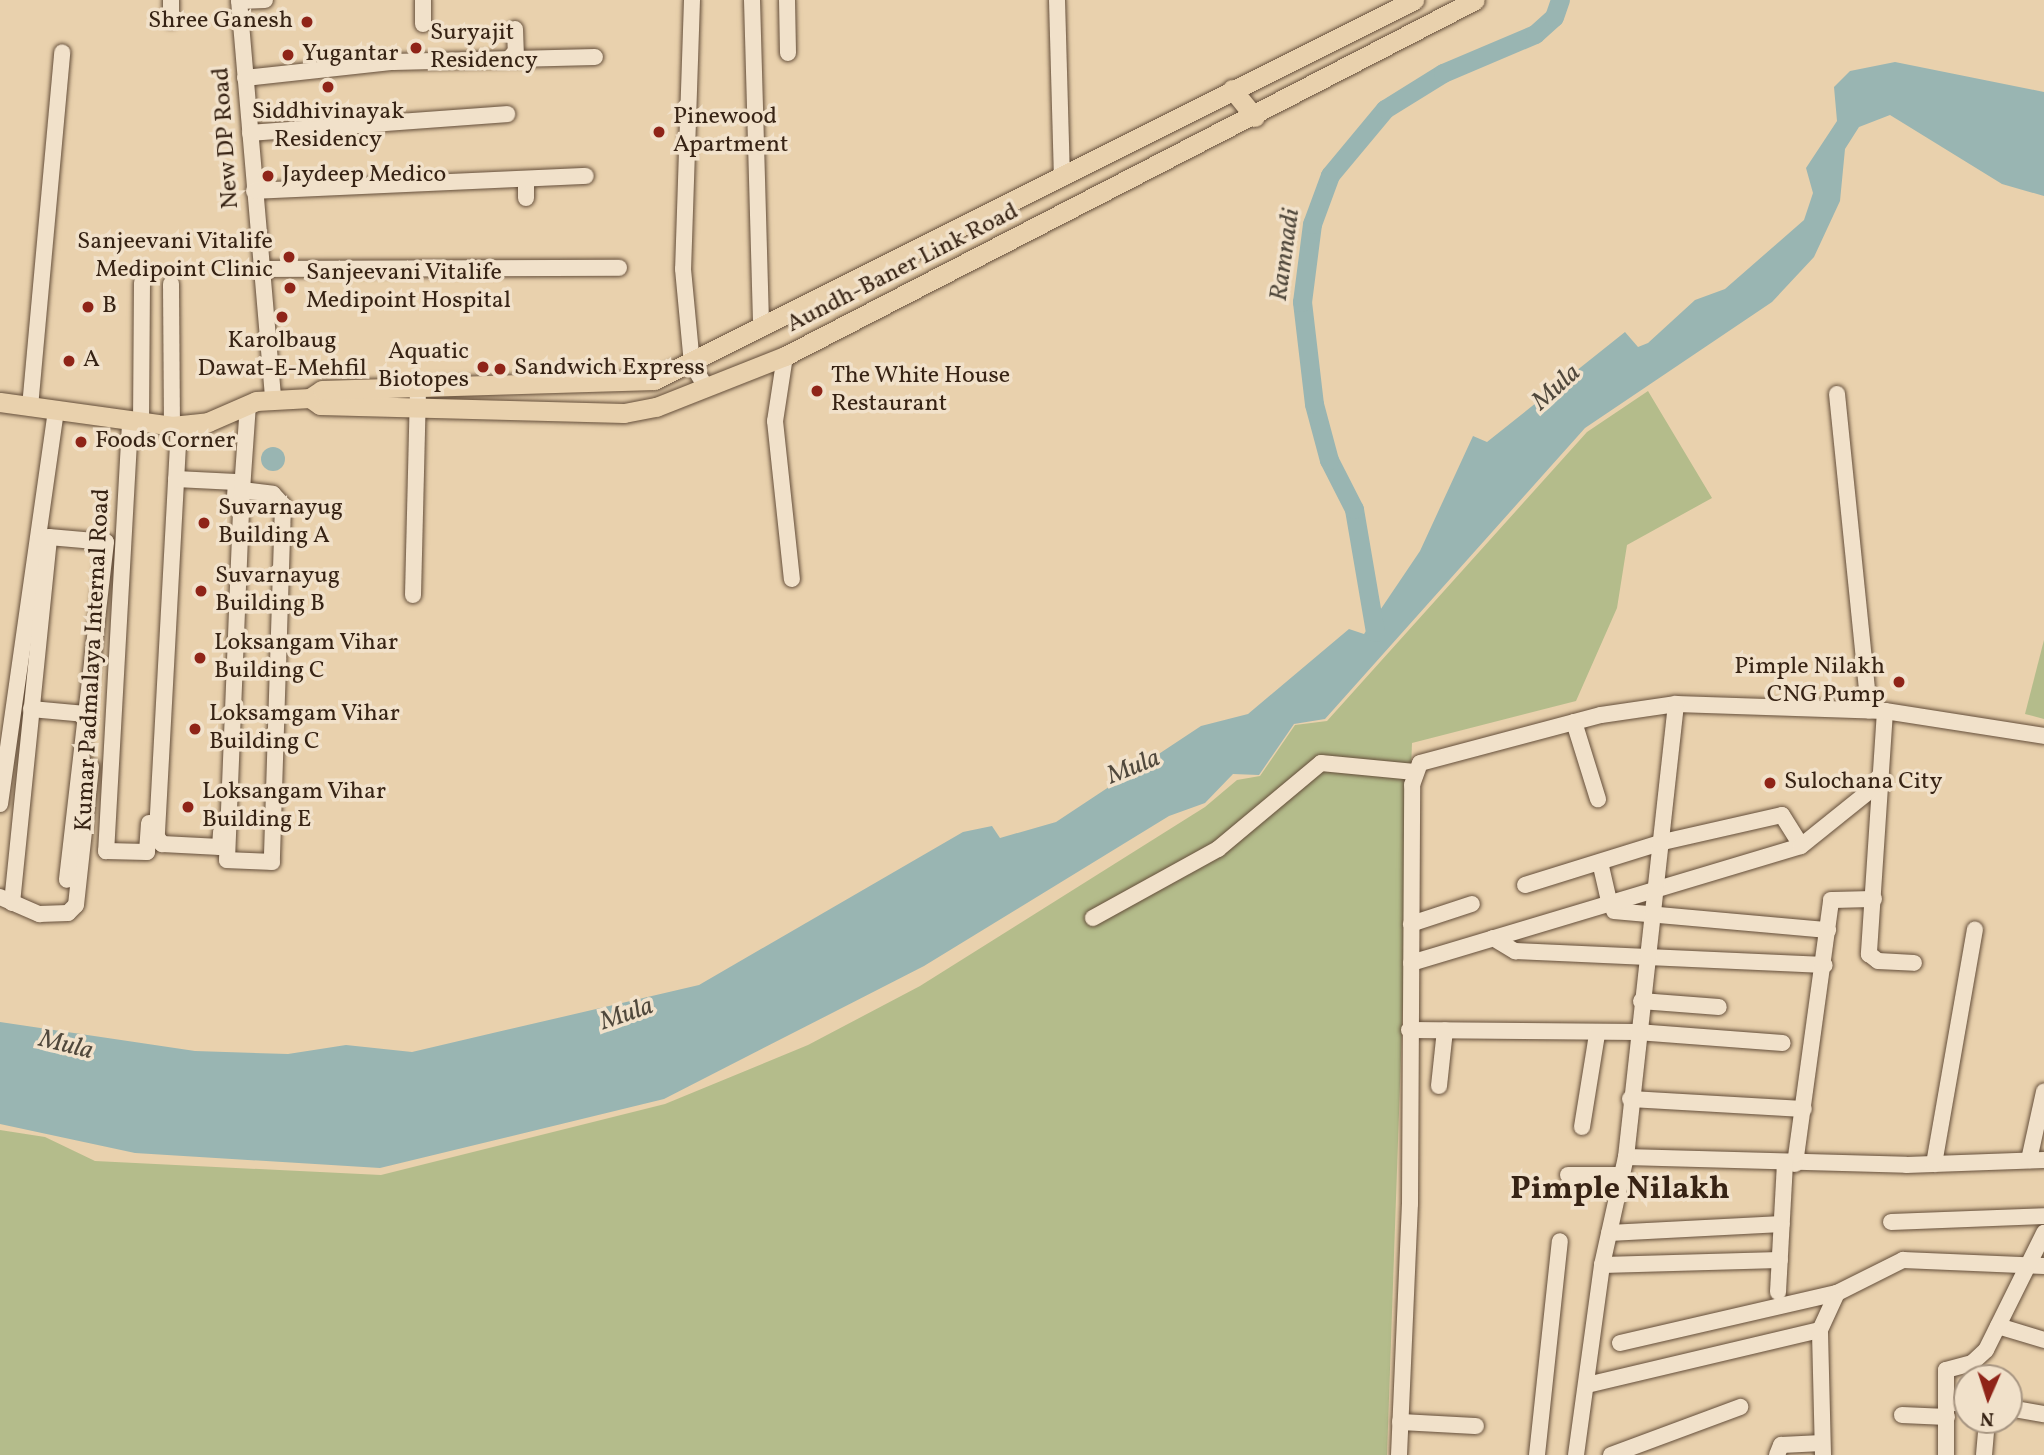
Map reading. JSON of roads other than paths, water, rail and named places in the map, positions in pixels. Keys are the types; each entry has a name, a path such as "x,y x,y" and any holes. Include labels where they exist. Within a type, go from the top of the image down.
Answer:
{"main road":[{"name":"Aundh-Baner Link Road","path":"310,398 322,390 417,384 624,384 692,364 1062,178 1232,89 1414,0"},
{"name":"Aundh-Baner Link Road","path":"0,402 133,424 175,426 208,422 248,404 273,397 310,398 320,405 624,413 706,387 785,356 1255,117 1475,0"},
{"path":"1232,89 1255,117"},
{"path":"1062,178 1084,204"}],"street":[{"path":"171,0 171,20"},
{"path":"239,1 265,0"},
{"path":"423,0 423,24"},
{"path":"692,0 683,257 692,364 706,387"},
{"path":"752,0 761,329"},
{"path":"787,0 788,53"},
{"path":"1057,0 1062,178"},
{"name":"New DP Road","path":"239,1 273,397"},
{"path":"515,29 516,59"},
{"path":"30,407 62,52"},
{"path":"245,78 393,62 595,57"},
{"path":"250,133 507,114"},
{"path":"254,191 586,176"},
{"path":"526,179 526,198"},
{"path":"260,269 619,268"},
{"path":"67,880 106,542 48,537 31,709 6,900 39,914 68,912 76,905 133,424 142,283"},
{"path":"171,284 176,479 158,837 162,844 220,847 236,482 176,479"},
{"path":"785,356 775,421 792,579"},
{"path":"413,594 417,384"},
{"path":"1837,394 1877,711 1883,780 1871,958 1914,963"},
{"path":"242,490 274,494 284,505 272,862 227,861 242,490 248,404"},
{"path":"0,804 56,411"},
{"name":"Kumar Padmalaya Internal Road","path":"133,424 106,850 147,852 175,426"},
{"path":"1576,1455 1602,1265 1618,1175 1626,1157 1649,915 1663,842 1676,704"},
{"path":"1399,1455 1410,1204 1409,1030 1415,772 1433,756 1574,722 1676,704 1877,711 2044,736"},
{"path":"31,709 86,715"},
{"path":"1574,722 1598,799"},
{"path":"1093,918 1218,849 1321,763 1415,772"},
{"path":"1411,963 1611,906 1655,887 1801,846 1883,780"},
{"path":"1525,885 1663,842 1782,816 1801,846"},
{"path":"1600,862 1611,906"},
{"path":"1778,1292 1782,1224 1790,1164 1804,1109 1825,965 1831,900 1874,899"},
{"path":"1411,924 1472,904"},
{"path":"1611,906 1649,915 1828,930"},
{"path":"1934,1164 1975,930"},
{"path":"1493,938 1515,951 1825,965"},
{"path":"1641,1001 1719,1007"},
{"path":"1409,1030 1597,1034 1637,1032 1783,1043"},
{"path":"1439,1086 1445,1030"},
{"path":"1582,1127 1597,1034"},
{"path":"1626,1157 1790,1164 1934,1164 2036,1160 2044,1092"},
{"path":"1630,1099 1804,1109"},
{"path":"1568,1175 1618,1175"},
{"path":"1891,1222 2044,1216"},
{"path":"1609,1233 1782,1224"},
{"path":"1947,1455 1946,1370 1972,1363 2038,1266 2044,1233"},
{"path":"1537,1455 1560,1241"},
{"path":"1602,1265 1780,1260"},
{"path":"1620,1343 1837,1293 1902,1260 2038,1266"},
{"path":"1777,1455 1781,1445 1822,1449 1820,1330 1837,1293"},
{"path":"1998,1326 2044,1340"},
{"path":"1587,1385 1820,1330"},
{"path":"1611,1455 1666,1447 1740,1407"},
{"path":"1902,1415 1953,1408"},
{"path":"2023,1410 2044,1414"},
{"path":"1400,1422 1476,1426"},
{"path":"1983,1455 1985,1434"}],"water":[{"name":"Mula","path":"1895,62 2044,92 2044,196 2002,184 1890,115 1859,127 1845,149 1840,201 1814,257 1772,302 1585,428 1325,719 1294,724 1259,775 1233,774 1205,803 1169,816 924,966 664,1099 380,1168 135,1153 0,1124 0,1022 195,1051 288,1054 346,1045 412,1052 699,985 963,832 992,826 1000,838 1056,822 1201,726 1248,714 1349,629 1364,634 1420,551 1473,436 1487,442 1625,332 1638,347 1648,343 1695,300 1725,289 1804,220 1813,193 1806,168 1837,121 1834,87 1850,71"},
{"path":"273,447 282,450 285,459 282,468 273,471 264,468 261,459 264,450"}],"waterway":[{"name":"Ramnadi","path":"1375,632 1354,509 1329,460 1314,404 1302,302 1312,224 1330,175 1385,109 1443,73 1535,34 1554,17 1560,0"}],"place":[{"name":"Shree Ganesh","path":"307,22"},
{"name":"Suryajit Residency","path":"416,48"},
{"name":"Yugantar","path":"288,55"},
{"name":"Siddhivinayak Residency","path":"328,87"},
{"name":"Pinewood Apartment","path":"659,132"},
{"name":"Jaydeep Medico","path":"268,176"},
{"name":"Sanjeevani Vitalife Medipoint Clinic","path":"289,257"},
{"name":"Sanjeevani Vitalife Medipoint Hospital","path":"290,288"},
{"name":"B","path":"88,307"},
{"name":"Karolbaug Dawat-E-Mehfil","path":"282,317"},
{"name":"A","path":"69,361"},
{"name":"Aquatic Biotopes","path":"483,367"},
{"name":"Sandwich Express","path":"500,369"},
{"name":"The White House Restaurant","path":"817,391"},
{"name":"Foods Corner","path":"81,442"},
{"name":"Suvarnayug Building A","path":"204,523"},
{"name":"Suvarnayug Building B","path":"201,591"},
{"name":"Loksangam Vihar Building C","path":"200,658"},
{"name":"Pimple Nilakh CNG Pump","path":"1899,682"},
{"name":"Loksamgam Vihar Building C","path":"195,729"},
{"name":"Sulochana City","path":"1770,783"},
{"name":"Loksangam Vihar Building E","path":"188,807"}],"district":[{"name":"Pimple Nilakh","path":"1620,1190"}]}
